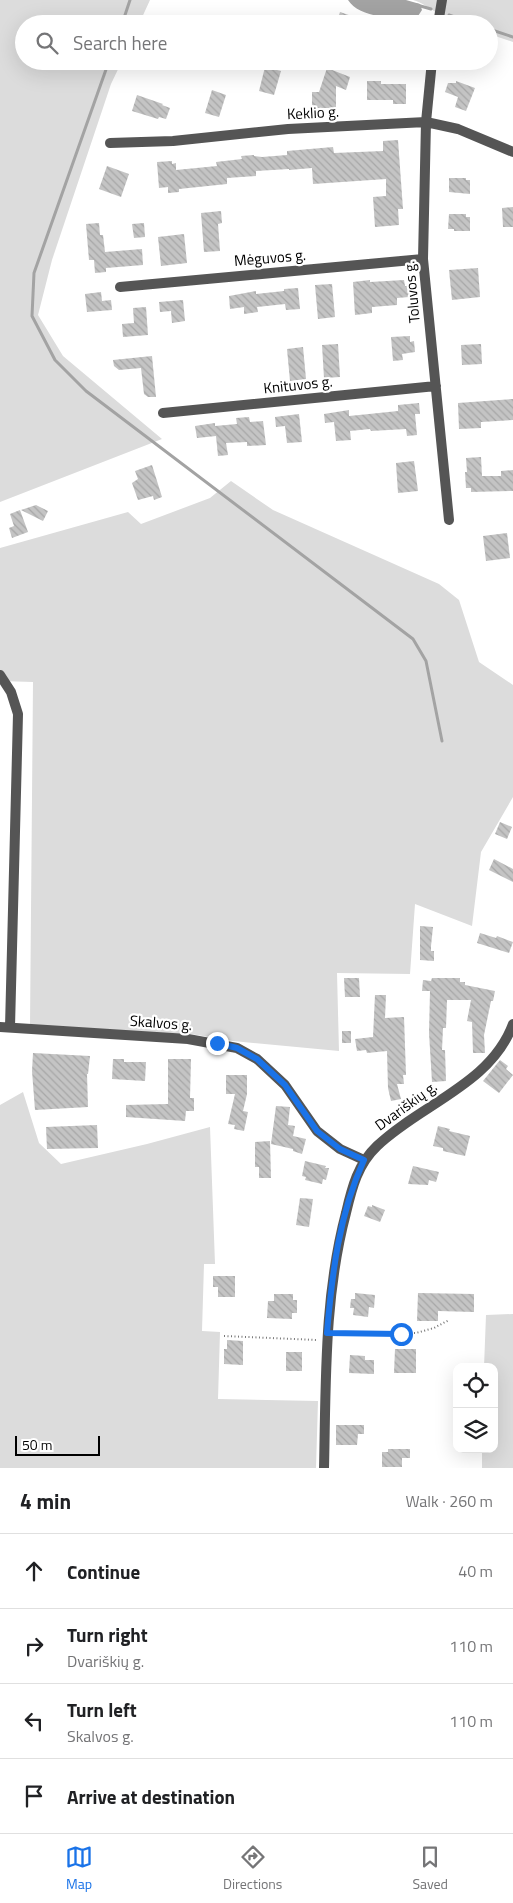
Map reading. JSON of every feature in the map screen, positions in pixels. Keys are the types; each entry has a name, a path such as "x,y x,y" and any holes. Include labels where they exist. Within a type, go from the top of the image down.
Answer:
{"street":[{"path":"440,15 442,0"},
{"name":"Toluvos g.","path":"431,70 426,122 423,259 449,520"},
{"name":"Keklio g.","path":"110,142 174,141 288,129 426,122 458,129 513,152"},
{"name":"Mėguvos g.","path":"120,287 423,259"},
{"name":"Knituvos g.","path":"163,413 436,386"},
{"path":"0,675 12,692 18,714 5,1027"},
{"name":"Skalvos g.","path":"5,1027 188,1039 237,1048 257,1059 285,1085 317,1131 340,1149 364,1160"},
{"name":"Dvariškių g.","path":"324,1468 327,1337 331,1283 338,1243 357,1175 364,1160 400,1126 474,1077 502,1046 512,1028"}],"path":[{"path":"224,1336 327,1337 416,1333 434,1328 449,1320"}],"shaded area":[{"path":"0,0 150,0 143,15 15,15 15,70 118,70 111,84 52,260 38,315 63,356 162,439 0,502"},
{"path":"348,0 406,0 420,4 422,10 419,15 374,15 361,11"},
{"path":"413,0 513,0 513,42 498,37 498,15 440,15"},
{"path":"231,481 273,510 439,584 459,600 479,662 513,685 513,797 481,852 472,926 415,904 410,974 337,973 339,1051 233,1041 191,1034 30,1027 33,682 0,681 0,548 128,512 141,524 210,498"},
{"path":"23,1092 39,1143 61,1164 210,1127 215,1264 204,1264 202,1331 220,1332 218,1399 318,1401 316,1468 0,1468 0,1105"},
{"path":"513,1314 513,1468 482,1468 482,1453 498,1453 498,1363 484,1363 486,1315"}],"building":[{"path":"264,70 281,71 274,95 259,91"},
{"path":"326,70 332,70 350,77 346,90 336,86 336,108 312,108 312,92 319,92"},
{"path":"367,81 381,81 381,84 406,84 406,104 393,104 393,100 367,100"},
{"path":"456,81 475,88 466,111 455,107 458,97 445,92 448,83 456,83"},
{"path":"212,90 226,95 219,117 205,113"},
{"path":"137,95 170,108 166,119 159,117 158,119 132,111"},
{"path":"398,140 403,209 398,209 399,225 375,227 373,197 386,196 386,179 313,184 312,168 256,171 256,176 227,178 227,184 179,189 179,192 168,193 168,187 159,188 157,162 172,161 172,164 176,163 176,170 217,166 216,162 242,159 241,156 287,155 287,151 333,147 334,153 383,151 383,141"},
{"path":"107,166 129,174 121,197 99,189"},
{"path":"449,178 466,178 466,180 470,180 470,194 449,192"},
{"path":"513,207 513,227 503,227 502,208"},
{"path":"221,211 222,223 218,224 220,251 204,252 201,213"},
{"path":"449,214 466,214 466,217 470,217 470,231 448,229"},
{"path":"99,223 105,252 142,249 143,265 106,268 106,272 95,273 94,260 89,260 86,224"},
{"path":"144,223 145,237 134,238 132,224"},
{"path":"184,234 187,263 161,266 158,237"},
{"path":"478,268 480,297 452,300 449,270"},
{"path":"370,280 370,282 404,280 405,286 409,286 409,297 397,298 397,305 372,307 372,313 355,315 353,282"},
{"path":"332,284 335,317 318,319 315,285"},
{"path":"298,288 300,309 286,310 285,304 257,307 258,312 244,314 244,307 230,309 229,296 256,291 256,294"},
{"path":"101,292 102,301 111,300 112,310 87,312 85,294"},
{"path":"183,300 185,321 172,323 171,311 160,312 159,302"},
{"path":"146,307 148,335 123,337 122,324 134,323 133,308"},
{"path":"410,336 410,342 414,341 415,352 402,354 403,360 393,361 391,337"},
{"path":"338,344 340,377 324,378 322,345"},
{"path":"481,344 482,364 462,365 461,345"},
{"path":"303,347 306,379 290,381 287,349"},
{"path":"152,356 156,397 148,397 144,394 141,368 119,370 114,366 113,360"},
{"path":"513,399 513,420 481,422 481,428 459,429 458,403"},
{"path":"419,403 420,414 415,414 417,435 407,436 406,429 371,431 370,429 350,431 351,440 336,441 334,422 325,423 324,414 349,410 349,416 398,411 398,405"},
{"path":"299,414 302,442 287,443 285,426 276,427 275,417"},
{"path":"249,417 250,422 263,421 266,445 247,446 247,442 226,443 228,455 218,456 216,436 197,438 195,426 215,423 215,426 237,424 236,418"},
{"path":"481,457 482,476 501,476 501,471 513,470 513,491 471,492 471,488 466,488 466,458"},
{"path":"414,461 418,491 398,493 396,463"},
{"path":"152,465 162,497 154,500 153,496 138,500 132,483 138,479 135,471"},
{"path":"36,505 48,511 43,521 21,510"},
{"path":"20,510 28,532 12,538 9,528 14,526 10,514"},
{"path":"507,533 510,558 486,561 483,536"},
{"path":"500,822 512,827 507,839 495,834"},
{"path":"494,859 513,869 513,882 489,870"},
{"path":"420,926 433,927 431,951 434,951 434,961 420,960"},
{"path":"480,933 496,938 497,936 513,942 509,953 477,943"},
{"path":"344,978 359,978 360,997 345,997"},
{"path":"432,978 460,978 460,982 465,982 465,985 495,991 484,1035 485,1053 473,1053 472,1022 467,1021 471,1000 447,1000 446,1028 443,1028 442,1050 445,1050 446,1081 432,1082 429,1033 430,991 422,991 423,980 431,981"},
{"path":"375,995 386,995 385,1018 404,1017 406,1075 403,1075 404,1084 397,1084 401,1099 391,1101 388,1088 387,1051 367,1053 366,1050 357,1051 355,1039 373,1037"},
{"path":"342,1031 351,1031 351,1043 342,1043"},
{"path":"33,1053 90,1056 87,1074 88,1107 35,1110 32,1071"},
{"path":"113,1059 124,1059 124,1062 146,1062 145,1081 112,1079"},
{"path":"168,1059 191,1059 190,1098 194,1098 194,1111 186,1111 185,1121 126,1117 126,1105 168,1104"},
{"path":"500,1060 508,1066 506,1069 513,1075 499,1093 483,1081"},
{"path":"226,1075 247,1075 247,1094 243,1111 248,1112 244,1131 234,1129 235,1125 228,1124 235,1094 226,1094"},
{"path":"276,1106 290,1107 288,1125 295,1126 293,1136 306,1139 302,1154 293,1151 293,1149 271,1144"},
{"path":"97,1125 98,1148 47,1149 46,1127"},
{"path":"438,1126 470,1136 465,1156 443,1151 443,1148 433,1146"},
{"path":"270,1141 271,1178 259,1178 259,1167 255,1167 255,1142"},
{"path":"305,1161 329,1168 326,1180 323,1179 322,1184 305,1180 306,1177 302,1176"},
{"path":"413,1166 439,1172 436,1182 429,1180 428,1185 408,1184"},
{"path":"300,1198 313,1199 309,1227 296,1225"},
{"path":"372,1205 385,1210 380,1222 364,1216 368,1206 372,1207"},
{"path":"213,1276 235,1276 235,1297 218,1297 218,1287 213,1287"},
{"path":"355,1293 375,1295 374,1308 369,1307 368,1317 353,1315 354,1308 350,1308 351,1299 355,1299"},
{"path":"418,1293 474,1294 474,1312 438,1311 438,1321 417,1321"},
{"path":"274,1294 293,1294 293,1300 297,1300 297,1313 292,1313 292,1319 267,1318 268,1301 274,1301"},
{"path":"227,1340 243,1341 243,1365 224,1364 224,1349 227,1349"},
{"path":"395,1349 416,1349 416,1373 394,1373"},
{"path":"286,1352 302,1352 302,1371 286,1371"},
{"path":"350,1355 365,1356 365,1360 374,1360 374,1374 349,1373"},
{"path":"336,1425 364,1425 364,1434 358,1434 357,1445 336,1445"},
{"path":"388,1449 410,1449 410,1458 402,1458 402,1467 382,1467 382,1452 388,1452"}],"waterway":[{"path":"125,15 130,0"},
{"path":"417,5 431,9"},
{"path":"498,32 513,37"},
{"path":"106,70 34,273 32,316 55,360 86,391 413,639 426,661 442,741"}],"route":[{"path":"217,1043 237,1048 257,1059 285,1085 317,1131 340,1149 364,1160 349,1200 338,1243 331,1283 327,1333 401,1334"}]}
